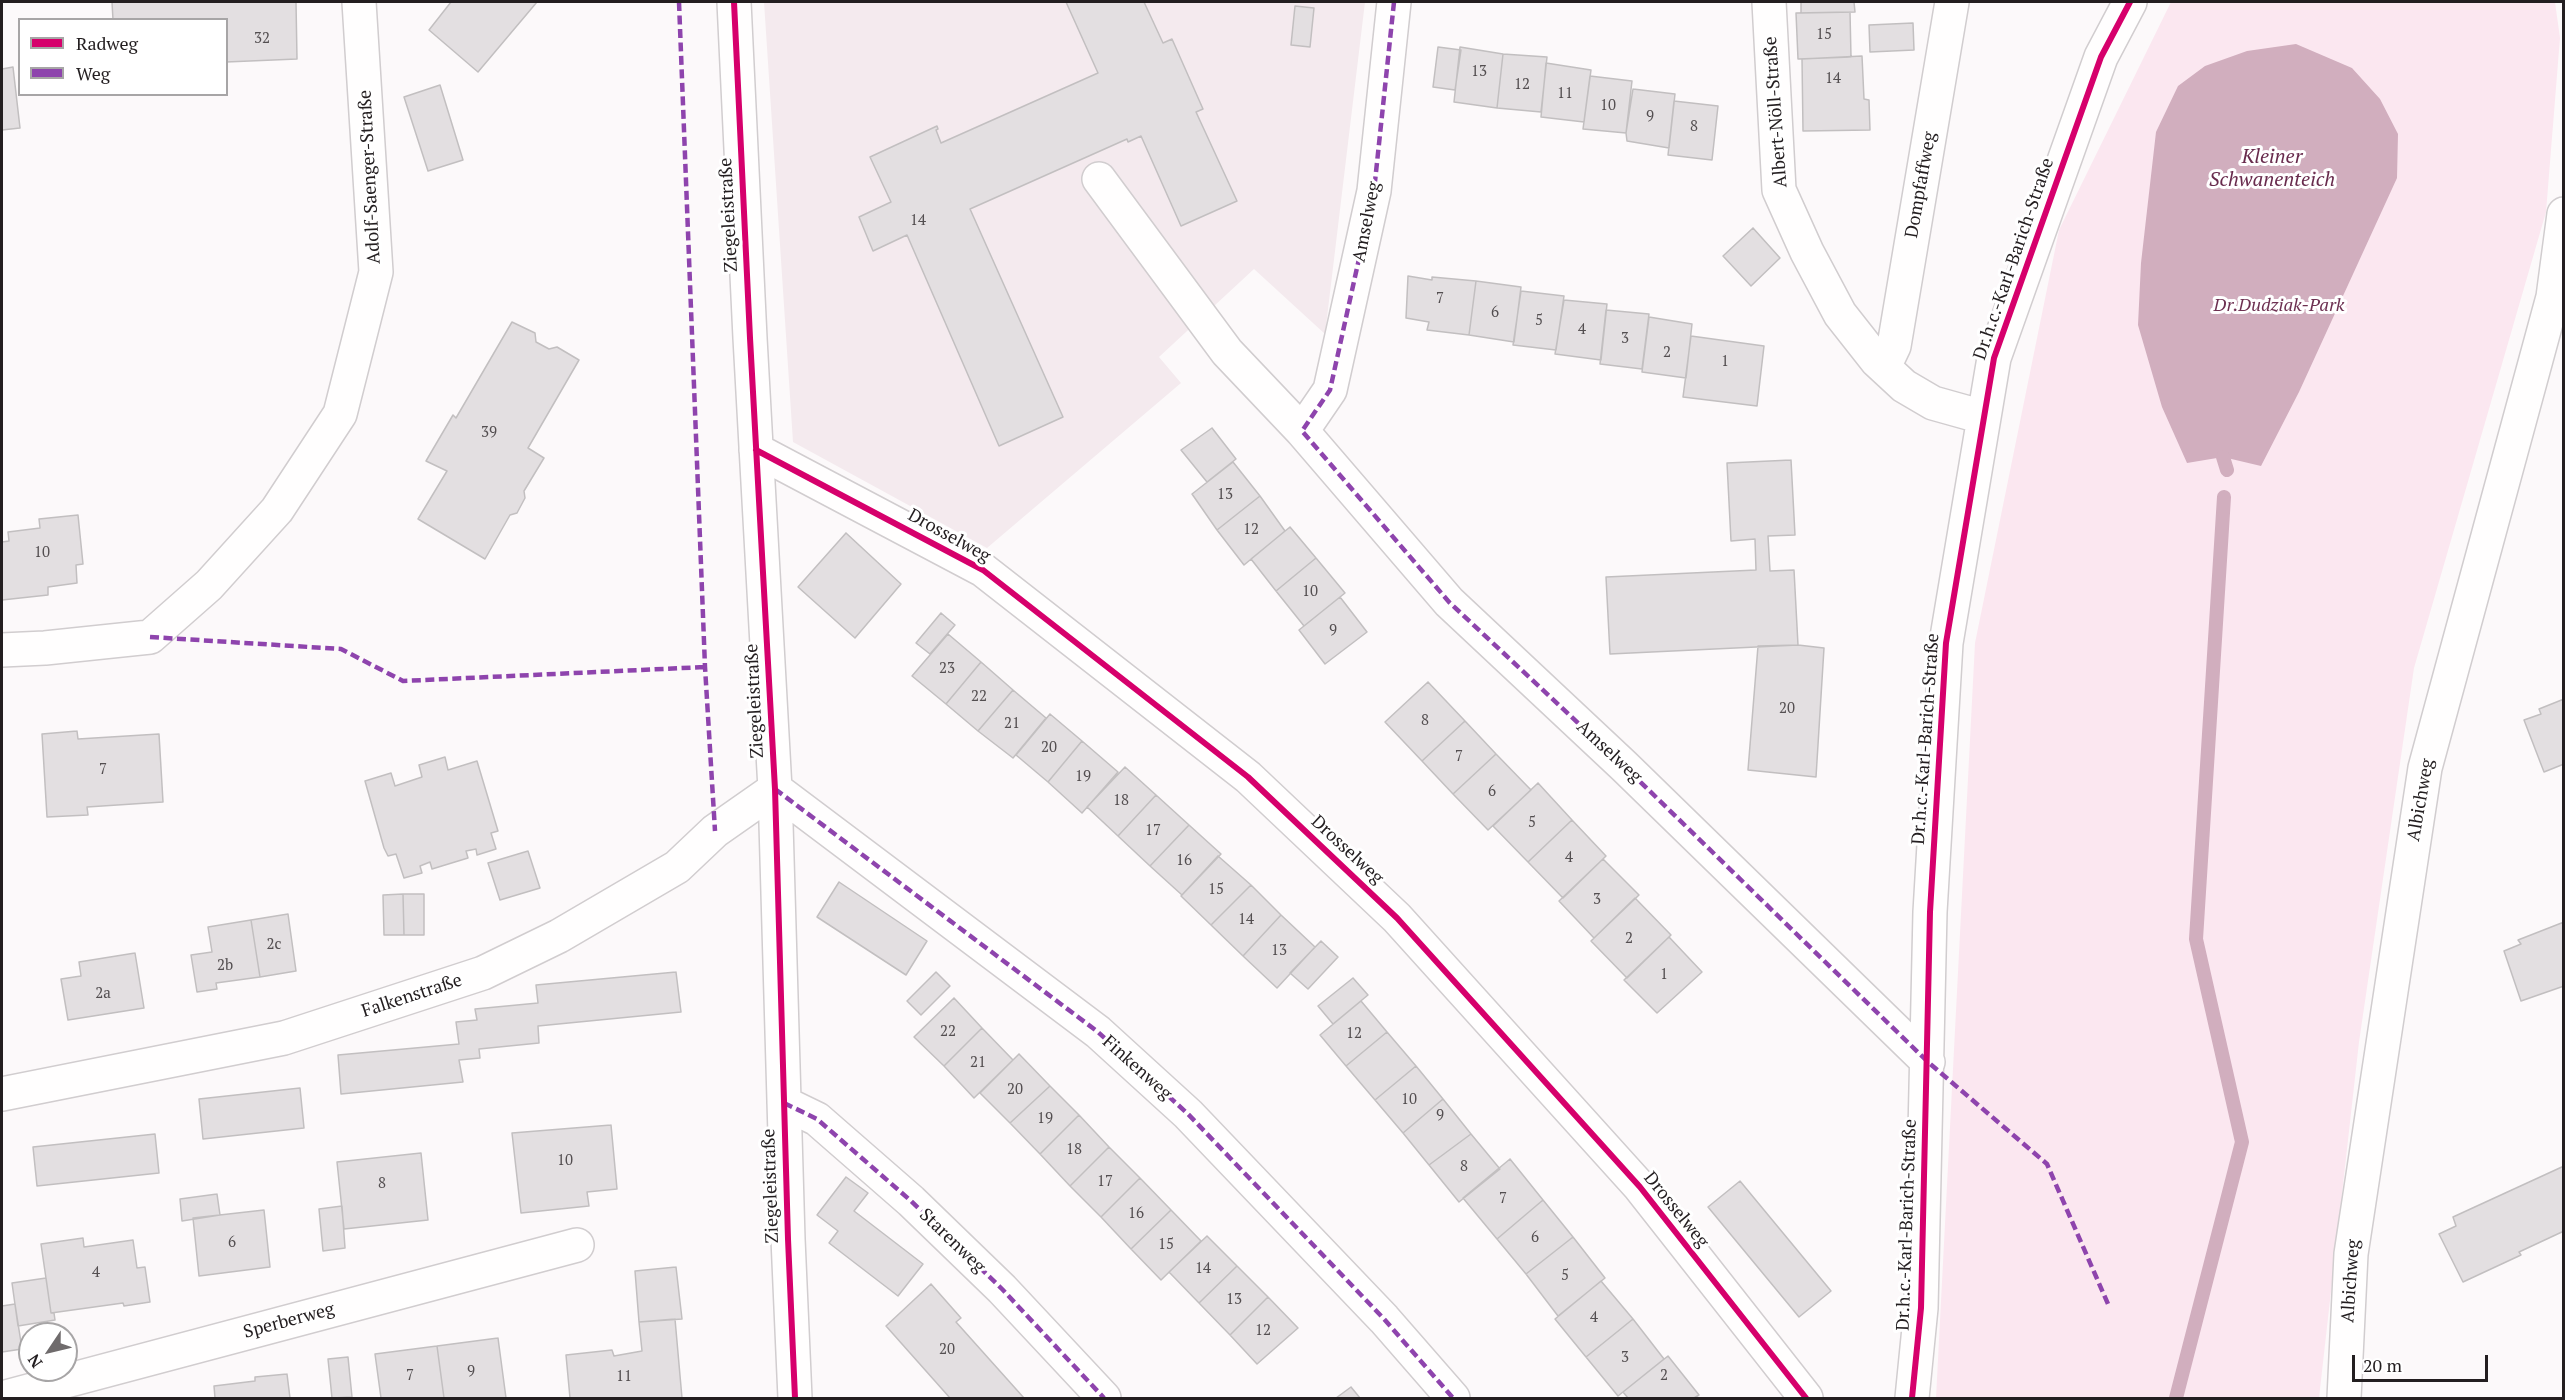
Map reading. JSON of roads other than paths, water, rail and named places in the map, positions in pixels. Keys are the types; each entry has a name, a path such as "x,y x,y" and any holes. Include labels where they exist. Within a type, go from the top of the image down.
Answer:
{"street":[{"name":"Adolf-Saenger-Straße","path":"2,650 150,637 209,585 277,510 340,414 376,272 359,2"},
{"name":"Ziegeleistraße","path":"734,2 775,789 795,1398"},
{"name":"Amselweg","path":"1302,431 1330,390 1374,191 1394,2"},
{"name":"Albert-Nöll-Straße","path":"1768,2 1779,190 1807,252 1840,314 1884,367 1904,386 1933,403 1983,417"},
{"name":"Dompfaffweg","path":"1884,367 1894,346 1952,2"},
{"name":"Dr.h.c.-Karl-Barich-Straße","path":"1912,1398 1921,1308 1930,912 1946,643 1983,417 1998,347 2101,57 2130,2"},
{"name":"Amselweg","path":"1099,179 1227,352 1302,431 1449,602 1632,774 1928,1062"},
{"name":"Albichweg","path":"2344,1398 2351,1254 2425,768 2553,297 2564,214"},
{"name":"Drosselweg","path":"756,450 983,570 1248,777 1397,918 1640,1187 1806,1398"},
{"name":"Falkenstraße","path":"2,1094 284,1038 483,973 559,936 678,867 715,831 775,789"},
{"name":"Finkenweg","path":"775,789 1098,1032 1188,1114 1384,1319 1453,1398"},
{"name":"Starenweg","path":"784,1103 817,1119 911,1202 1002,1289 1104,1398"},
{"name":"Sperberweg","path":"2,1398 577,1245"}],"water":[{"name":"Kleiner Schwanenteich","path":"2296,44 2352,68 2380,99 2398,134 2397,178 2299,392 2261,466 2223,457 2187,463 2162,407 2138,325 2141,263 2156,132 2178,86 2205,66 2247,51"}],"waterway":[{"path":"2223,457 2227,470"},
{"path":"2176,1398 2242,1142 2196,939 2224,497"}],"park label":[{"name":"Dr.Dudziak-Park","path":"2279,306"}]}
